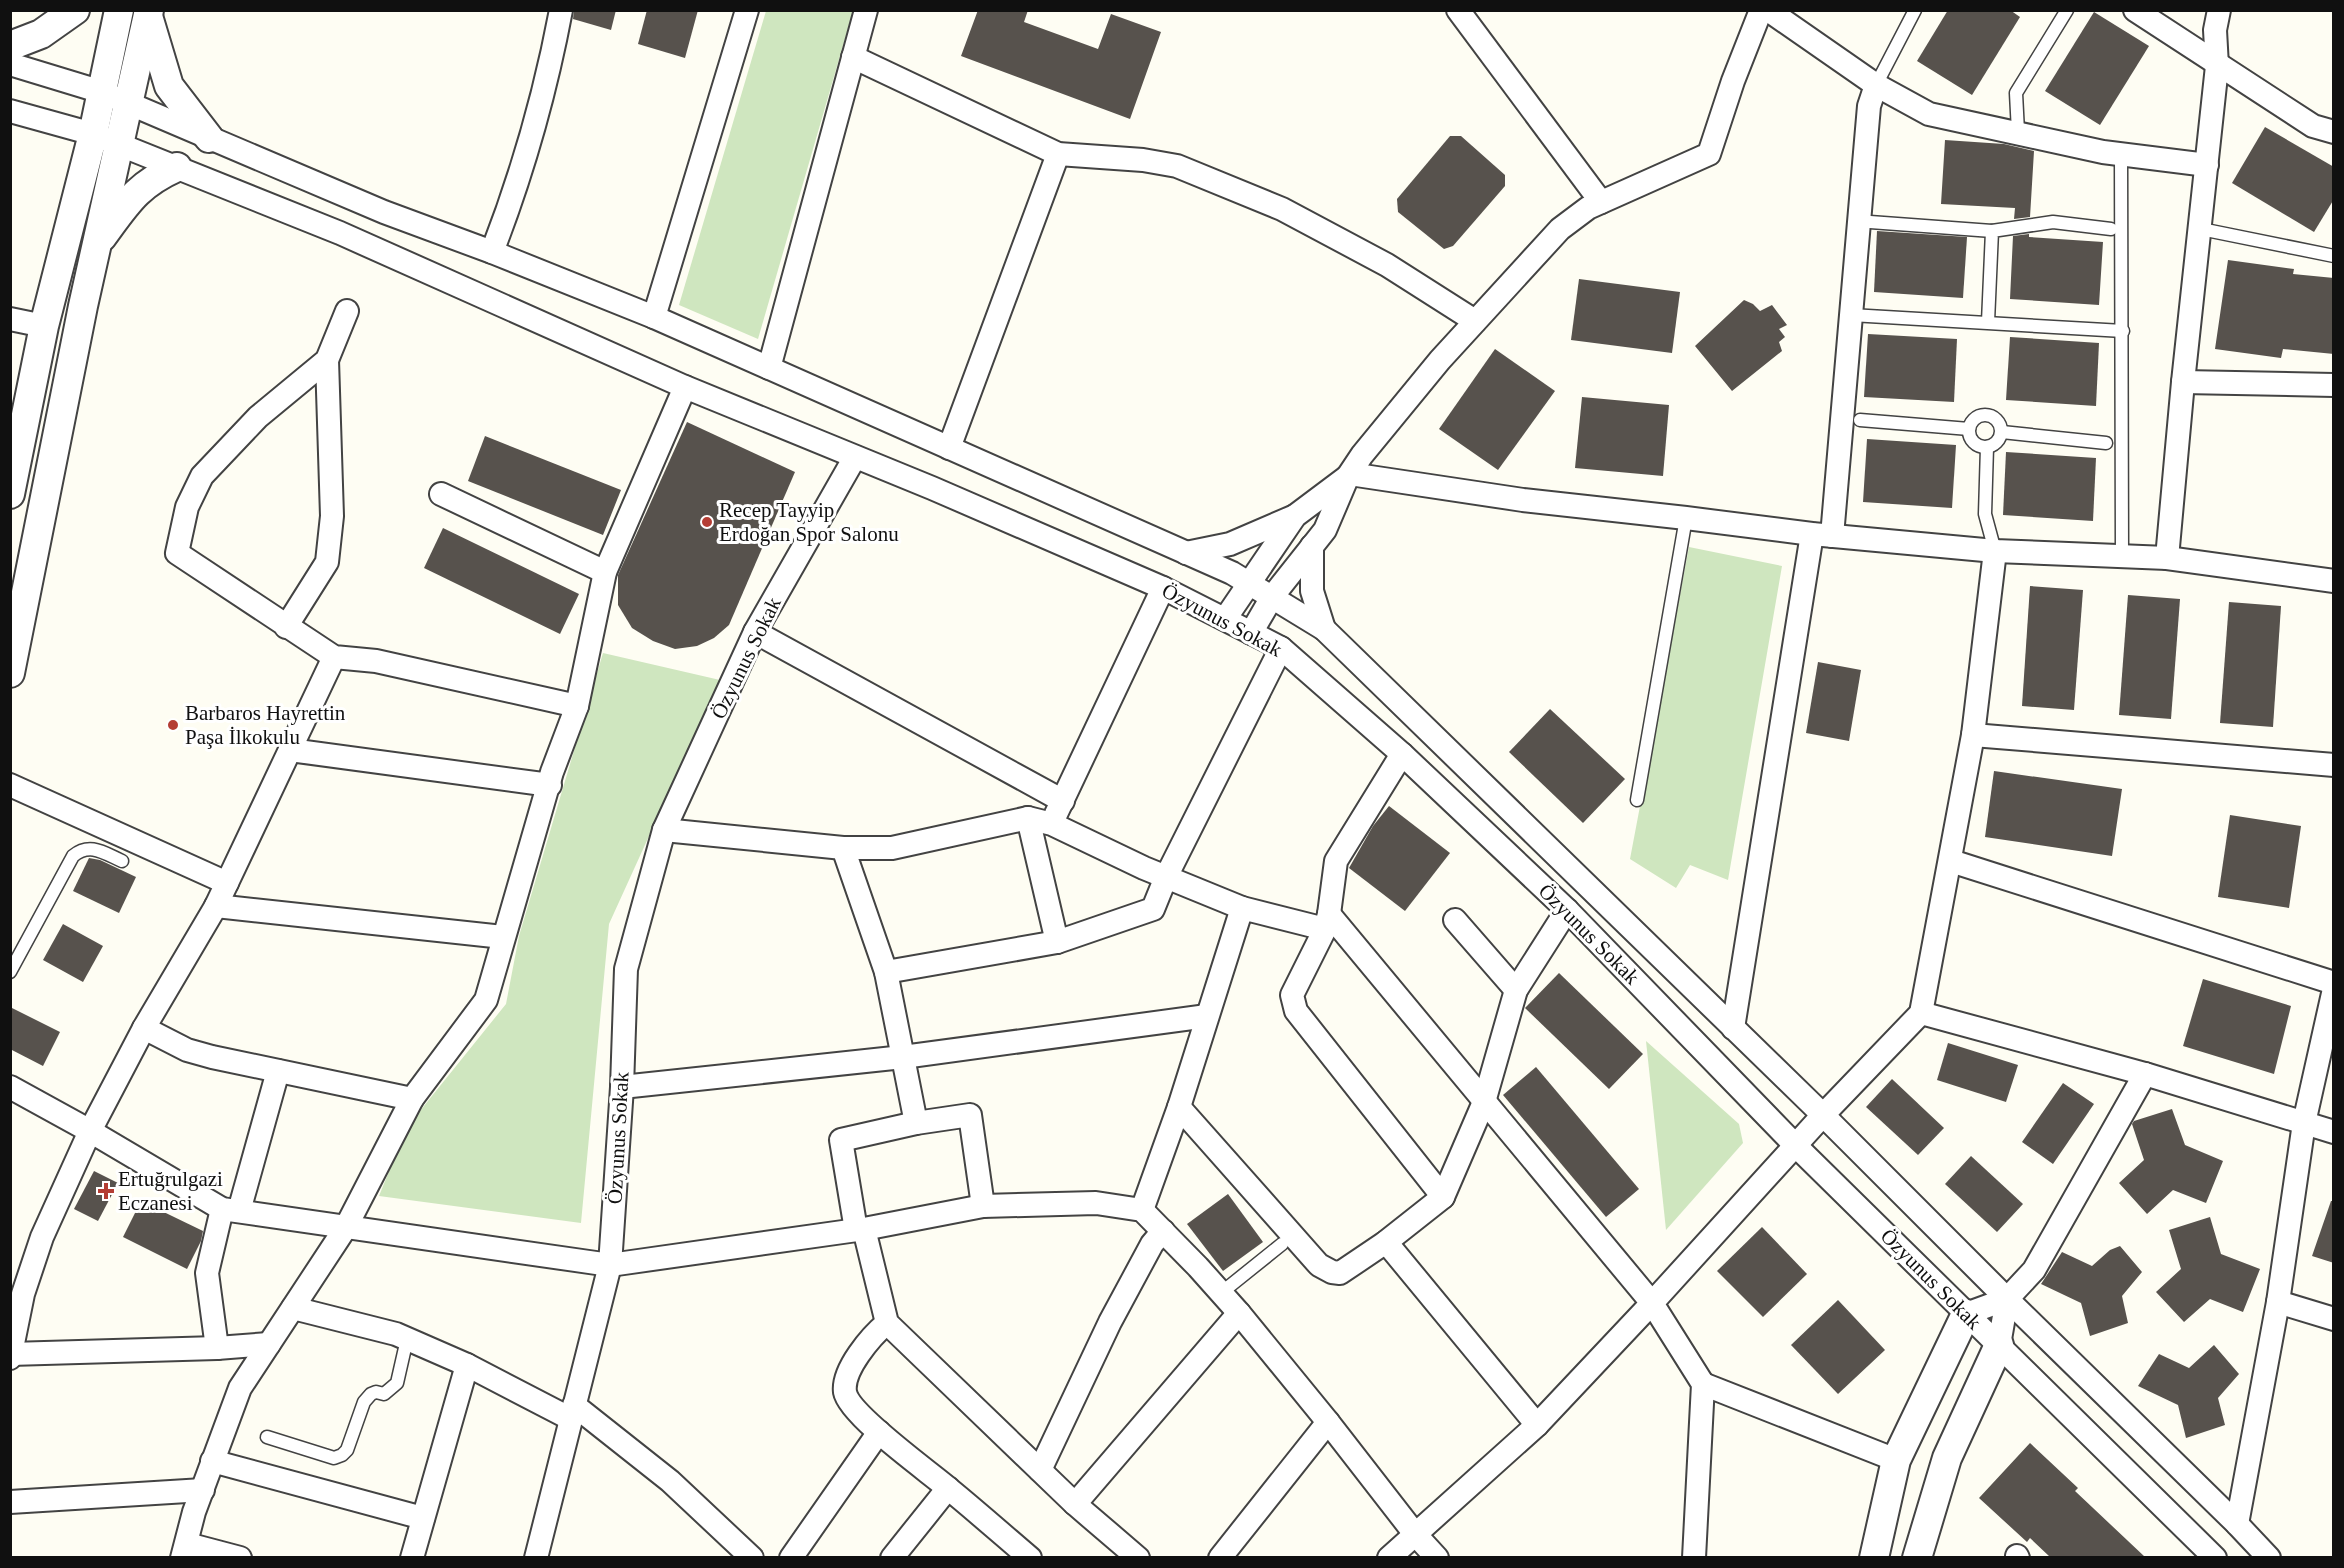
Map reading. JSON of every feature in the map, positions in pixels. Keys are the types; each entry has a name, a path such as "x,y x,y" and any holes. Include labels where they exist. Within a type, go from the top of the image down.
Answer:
{"street":[{"path":"10,46 41,34 75,10"},
{"path":"10,674 97,243 106,139 114,98 119,10"},
{"path":"492,252 531,141 548,78 561,10"},
{"path":"654,317 747,10"},
{"path":"769,368 866,10"},
{"path":"1458,10 1601,202"},
{"path":"1251,633 1272,597 1325,530 1349,475 1362,455 1475,321 1560,229 1588,208 1708,154 1761,10"},
{"path":"1768,10 1876,86 1929,114 2103,152 2207,165"},
{"path":"2135,10 2217,66 2313,126 2334,132"},
{"path":"2167,558 2183,382 2217,66 2215,30 2219,10"},
{"path":"114,98 148,13"},
{"path":"148,13 169,86 209,138"},
{"path":"853,57 1059,154 1143,160 1178,166 1282,209 1387,265 1475,321"},
{"path":"10,64 114,98 384,212 492,252 654,317 1232,573 1323,629 1823,1114 2269,1557"},
{"path":"1733,1028 1822,535 1851,315 1869,106 1876,86"},
{"path":"10,111 106,139 340,233 685,387 855,457"},
{"path":"10,494 44,326 106,139"},
{"path":"949,448 1059,154"},
{"path":"97,243 132,196 155,177 177,167"},
{"path":"286,627 327,562 332,494 327,360 347,311"},
{"path":"10,319 44,326"},
{"path":"327,360 258,417 202,476 187,507 177,553 334,657 376,661 577,706"},
{"path":"2183,382 2334,385"},
{"path":"240,1557 185,1551 194,1512 212,1461 240,1388 346,1227 412,1099 486,1000 552,772 577,706 605,572 685,387"},
{"name":"Özyunus Sokak","path":"536,1557 610,1265 622,1087 626,969 664,830 755,633 855,457 1163,588 1281,648 1402,754 1567,910 1795,1145 2215,1557"},
{"path":"1186,553 1230,544 1295,516 1349,475 1523,500 1822,535 1995,551 2167,558 2334,581"},
{"path":"441,494 605,572"},
{"path":"1225,619 1295,516"},
{"path":"1312,546 1312,591 1323,629"},
{"path":"1389,1557 1537,1425 1652,1303 1823,1114 1922,1013 1973,735 1995,551"},
{"path":"1052,824 1163,588"},
{"path":"755,633 1063,801"},
{"path":"886,972 1057,942 1153,909 1166,877 1281,648"},
{"path":"269,1344 11,1355 23,1294 42,1237 90,1131 144,1028 216,906 334,657"},
{"path":"1973,735 2334,765"},
{"path":"291,750 550,785"},
{"path":"1402,754 1336,861 1327,921 1292,995 1296,1011 1443,1197"},
{"path":"10,785 227,883"},
{"path":"664,830 843,848 892,848 1028,818 1052,824 1166,877 1242,908 1327,921 1484,1102 1652,1303 1703,1384 1693,1555"},
{"path":"1028,818 1057,942"},
{"path":"843,848 886,972 916,1123"},
{"path":"1951,861 2334,983"},
{"path":"216,906 503,937"},
{"path":"1142,1210 1179,1107 1242,908"},
{"path":"1179,1107 1319,1265 1332,1272 1340,1273 1386,1242 1443,1197 1484,1102 1516,990 1567,910"},
{"path":"1455,920 1516,990"},
{"path":"2237,1524 2278,1302 2304,1123 2334,989"},
{"path":"1922,1013 2145,1074 2334,1132"},
{"path":"622,1087 903,1057 1207,1016"},
{"path":"144,1028 187,1050 412,1099"},
{"path":"217,1348 207,1273 278,1071"},
{"path":"1874,1557 1896,1460 1966,1314 2007,1299 2034,1270 2145,1074"},
{"path":"10,1087 231,1210 610,1265 860,1229 983,1206 1096,1203 1142,1210 1239,1313 1435,1557"},
{"path":"983,1206 970,1115 916,1123 841,1140 860,1229 887,1323 1075,1504 1138,1557"},
{"path":"1040,1470 1110,1322 1152,1244 1163,1231"},
{"path":"1386,1242 1537,1425"},
{"path":"1917,1557 1947,1458 1999,1346 2007,1299"},
{"path":"2278,1302 2334,1319"},
{"path":"293,1308 396,1334 573,1412 670,1481 752,1557"},
{"path":"1075,1504 1239,1313"},
{"path":"887,1323 876,1332 846,1378 845,1390 848,1400 879,1432 1030,1557"},
{"path":"412,1557 467,1365"},
{"path":"1703,1384 1896,1460"},
{"path":"1220,1557 1328,1422"},
{"path":"791,1557 879,1432"},
{"path":"212,1461 423,1518"},
{"path":"891,1557 948,1488"},
{"path":"10,1502 203,1490"}],"lane":[{"path":"1876,86 1915,10"},
{"path":"2018,132 2016,93 2067,10"},
{"path":"2121,154 2122,556"},
{"path":"1870,222 1992,231 2053,222 2111,229"},
{"path":"2200,229 2334,256"},
{"path":"1988,322 1992,231"},
{"path":"1851,315 2123,331"},
{"path":"1990,415 1999,421 2002,432 1997,442 1981,447 1972,440 1969,429 1978,416 1990,415"},
{"path":"1860,420 1969,429"},
{"path":"2002,432 2106,443"},
{"path":"1987,447 1984,513 1995,551"},
{"path":"1637,800 1686,518"},
{"path":"10,972 73,856 83,850 93,848 122,861"},
{"path":"1221,1293 1282,1244"},
{"path":"267,1437 334,1458 342,1455 347,1450 366,1398 376,1392 384,1394 397,1383 407,1339"}],"green space":[{"path":"766,11 853,11 758,339 679,305"},
{"path":"1689,547 1782,566 1728,880 1690,865 1676,888 1630,859"},
{"path":"603,653 720,680 609,924 581,1223 379,1196 407,1127 506,1004 519,936"},
{"path":"1646,1041 1739,1124 1743,1143 1666,1230"}],"building":[{"path":"574,10 616,10 611,30 573,19"},
{"path":"647,10 698,10 685,58 638,44"},
{"path":"978,10 1028,10 1024,22 1098,49 1111,14 1161,32 1130,119 961,56"},
{"path":"1948,10 2010,10 2020,17 1972,95 1917,61"},
{"path":"2094,12 2149,46 2100,125 2045,91"},
{"path":"2265,127 2334,167 2334,199 2314,232 2232,183"},
{"path":"1450,136 1461,136 1505,175 1505,186 1453,246 1444,249 1398,212 1397,199"},
{"path":"1945,140 2004,144 2034,151 2030,217 2014,219 2015,208 1941,204"},
{"path":"1877,231 1967,237 1963,298 1874,292"},
{"path":"2029,234 2029,237 2103,242 2099,305 2010,299 2013,236"},
{"path":"2228,260 2294,269 2293,274 2334,278 2334,354 2283,349 2281,358 2215,349"},
{"path":"1579,279 1680,292 1672,353 1571,340"},
{"path":"1744,300 1753,304 1760,311 1772,305 1787,325 1779,329 1785,337 1779,342 1782,351 1732,391 1695,346"},
{"path":"1868,334 1957,339 1954,402 1864,397"},
{"path":"2010,337 2099,343 2096,406 2006,400"},
{"path":"1495,349 1555,391 1498,470 1439,429"},
{"path":"1582,397 1669,405 1663,476 1575,468"},
{"name":"Recep Tayyip Erdoğan Spor Salonu","path":"687,422 795,472 729,625 714,638 697,646 675,649 653,641 632,628 618,605 618,575"},
{"path":"485,436 621,490 603,535 468,481"},
{"path":"1867,439 1956,445 1952,508 1863,502"},
{"path":"2006,452 2096,458 2093,521 2003,515"},
{"path":"443,528 579,594 560,634 424,568"},
{"path":"2030,586 2083,590 2074,710 2022,706"},
{"path":"2128,595 2180,599 2171,719 2119,715"},
{"path":"2229,602 2281,606 2273,727 2220,723"},
{"path":"1818,662 1861,670 1849,741 1806,733"},
{"path":"1550,709 1625,779 1583,823 1509,752"},
{"path":"1994,771 2122,789 2112,856 1985,837"},
{"path":"1389,806 1450,853 1405,911 1349,868 1373,826"},
{"path":"2230,815 2301,826 2289,908 2218,897"},
{"path":"89,858 100,860 136,877 119,913 73,891"},
{"path":"63,924 103,946 83,982 43,960"},
{"path":"1559,973 1643,1054 1609,1089 1525,1008"},
{"path":"2203,979 2291,1006 2274,1074 2183,1046"},
{"path":"10,1007 60,1032 43,1066 10,1049"},
{"path":"1948,1043 2018,1065 2006,1102 1937,1080"},
{"path":"1536,1067 1639,1189 1606,1217 1503,1095"},
{"path":"1892,1079 1944,1128 1918,1155 1866,1107"},
{"path":"2063,1083 2094,1104 2053,1164 2022,1142"},
{"path":"2172,1109 2185,1145 2223,1161 2206,1203 2173,1190 2147,1214 2119,1183 2144,1160 2132,1124 2134,1121"},
{"path":"1971,1156 2023,1204 1997,1232 1945,1184"},
{"path":"94,1171 118,1183 98,1221 74,1209"},
{"path":"1228,1194 1263,1242 1223,1271 1187,1224"},
{"path":"141,1201 203,1231 201,1241 187,1269 123,1237"},
{"path":"2331,1201 2334,1201 2334,1263 2312,1256"},
{"path":"2210,1217 2221,1254 2260,1269 2243,1312 2210,1299 2184,1322 2156,1292 2181,1269 2169,1230"},
{"path":"1762,1227 1807,1274 1763,1317 1717,1271"},
{"path":"2120,1246 2142,1272 2122,1296 2128,1323 2090,1336 2081,1303 2041,1284 2062,1252 2092,1266 2110,1250"},
{"path":"1838,1300 1885,1350 1838,1394 1791,1345"},
{"path":"2214,1345 2239,1374 2218,1398 2225,1425 2186,1438 2178,1405 2138,1386 2159,1354 2189,1368"},
{"path":"2030,1443 2078,1488 2075,1491 2145,1557 2050,1557 2030,1538 2027,1542 1979,1498"}],"place":[{"name":"Recep Tayyip Erdoğan Spor Salonu","path":"707,522"},
{"name":"Barbaros Hayrettin Paşa İlkokulu","path":"173,725"},
{"name":"Ertuğrulgazi Eczanesi","path":"106,1191"}]}
